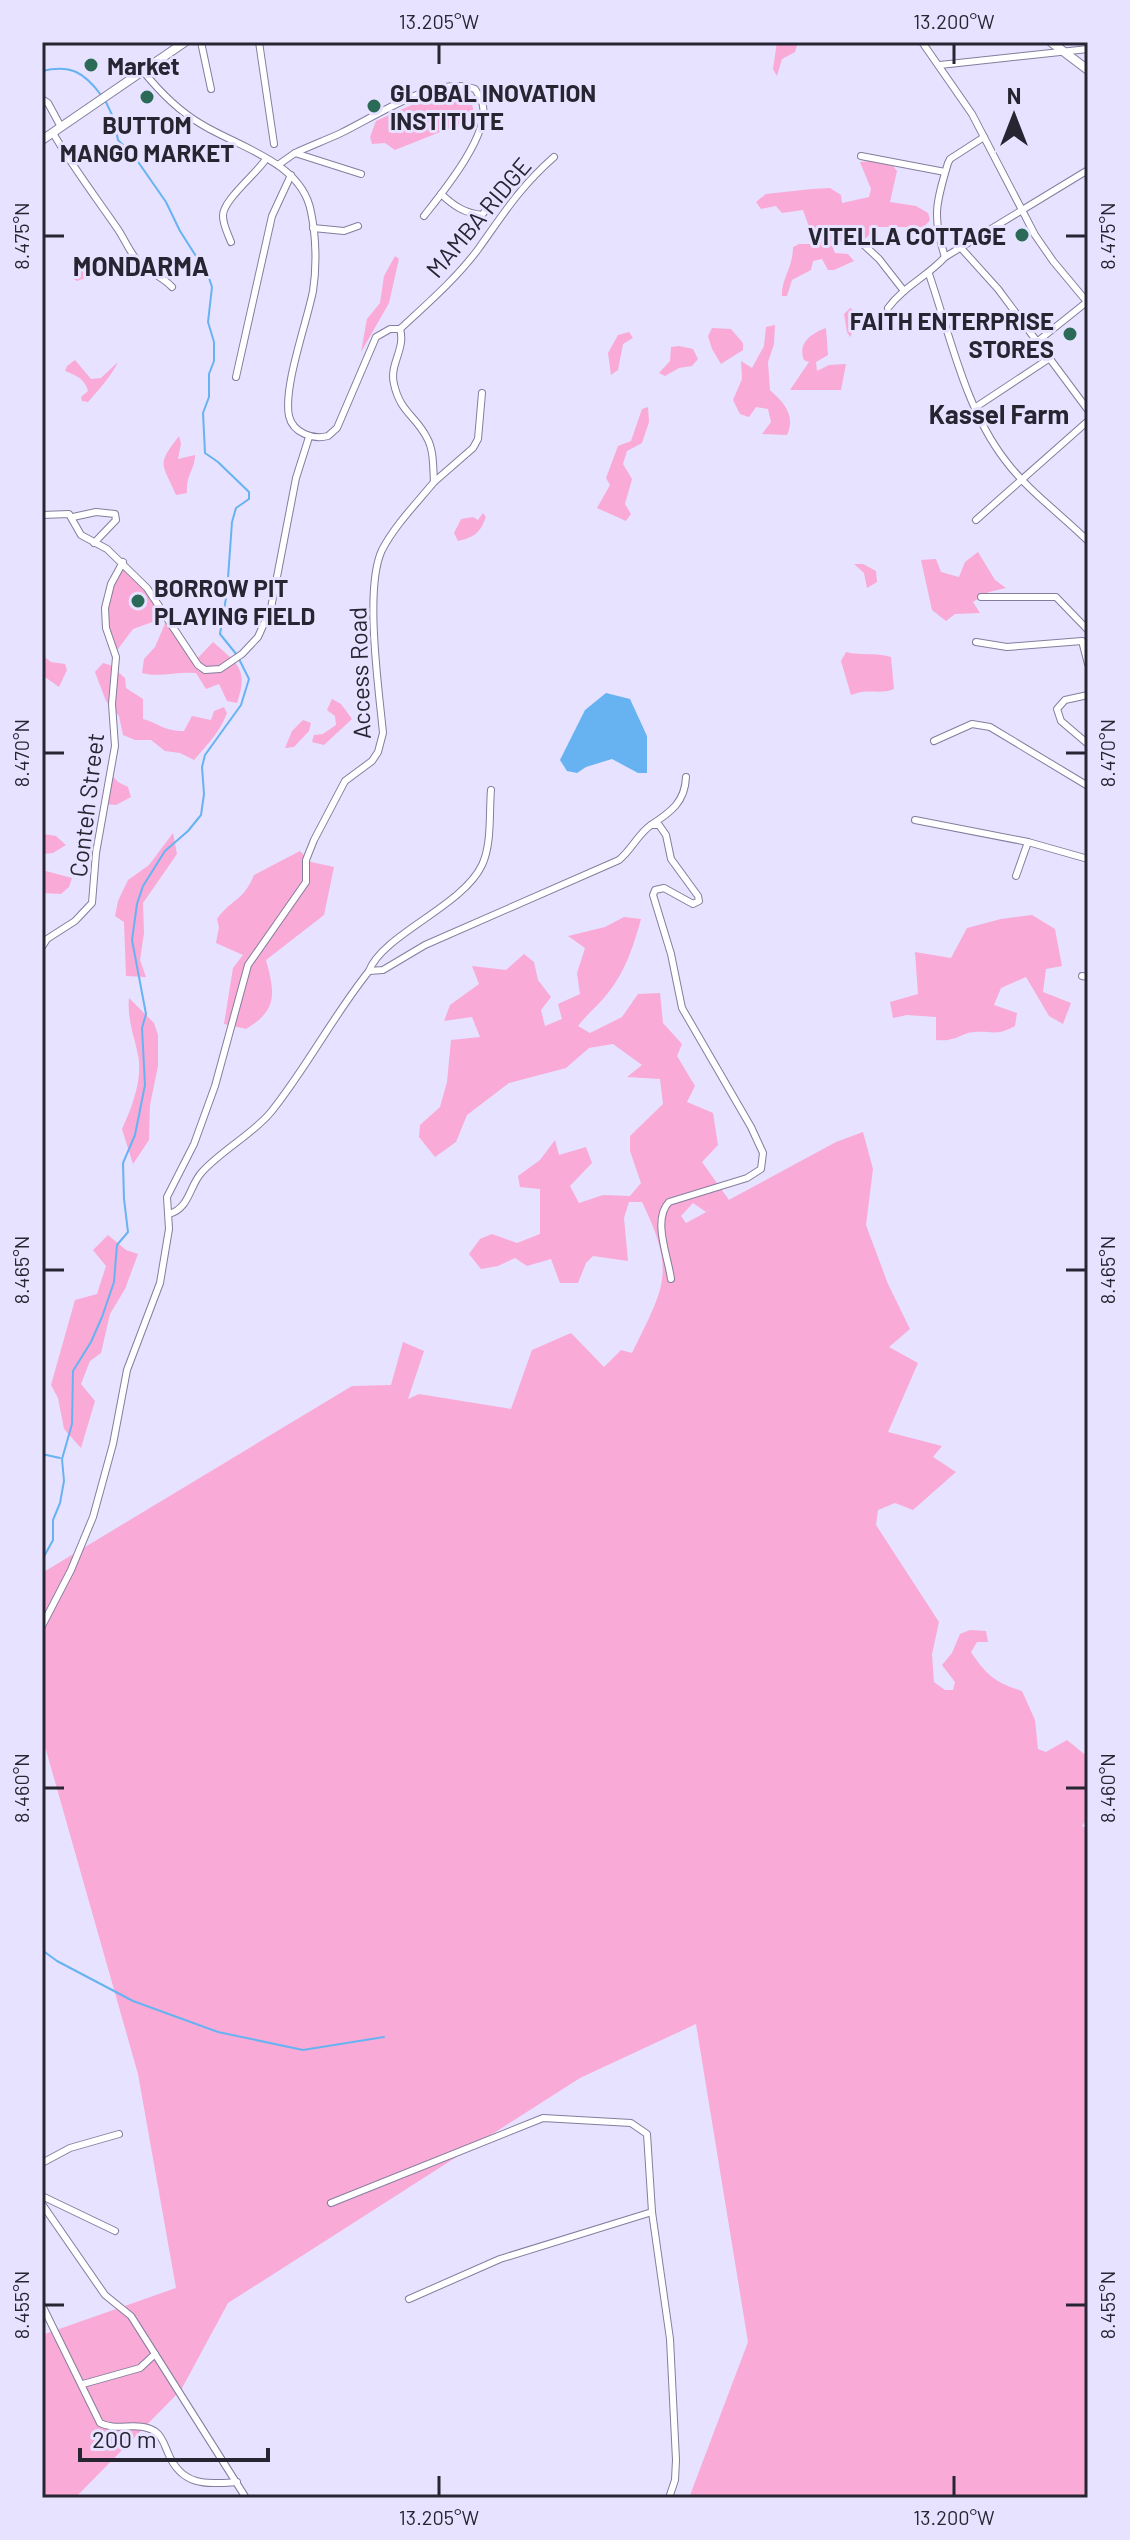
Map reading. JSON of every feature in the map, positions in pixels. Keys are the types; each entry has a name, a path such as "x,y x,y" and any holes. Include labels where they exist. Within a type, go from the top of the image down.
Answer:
{"main road":[{"path":"42,140 185,42"},
{"path":"1051,42 1088,70"}],"street":[{"path":"201,42 211,89"},
{"path":"259,42 274,144"},
{"path":"922,42 940,65 984,137 1044,249 1088,302 1038,341"},
{"path":"940,65 1088,49"},
{"path":"143,71 184,112 278,165 304,191 313,228 313,289 289,393 292,423 309,437 328,436 337,428 376,337 390,329 400,329 402,340 392,368 393,383 402,407 430,442 434,482"},
{"name":"MAMBA RIDGE","path":"278,165 295,153 426,92 455,85 468,86 475,89 483,106 482,125 461,167 424,216"},
{"path":"42,99 48,103 61,127"},
{"path":"53,133 134,256 143,267 172,287"},
{"path":"945,257 936,219 945,172 950,159 984,137"},
{"path":"295,153 361,174"},
{"path":"861,156 945,172"},
{"name":"MAMBA RIDGE","path":"400,329 430,302 479,248 517,193 554,157"},
{"path":"231,242 222,212 266,159"},
{"path":"888,308 945,257 1088,170"},
{"path":"236,377 272,216 291,175"},
{"path":"441,194 462,211 482,215 496,197"},
{"path":"313,228 344,231 358,226"},
{"path":"864,245 904,291"},
{"path":"961,248 998,289 1088,410"},
{"path":"929,274 976,407 993,443 1022,480 1088,541"},
{"path":"976,407 1050,358"},
{"name":"Access Road","path":"42,1626 71,1570 93,1517 113,1444 127,1370 160,1283 169,1214 165,1203 194,1144 215,1086 248,965 306,882 306,860 345,781 372,761 378,752 383,733 374,619 380,555 396,527 434,482 473,448 478,439 482,393"},
{"path":"976,520 1088,421"},
{"path":"73,517 81,535 123,562 147,588 198,665 212,670 242,654 258,637 271,608 296,478 309,437"},
{"path":"42,515 64,513 73,517 96,512 115,514 116,520 94,543"},
{"name":"Conteh Street","path":"42,947 47,939 75,921 92,903 96,853 115,746 112,704 116,657 106,628 105,608 111,584 123,562"},
{"path":"981,597 1056,597 1088,632 1082,641 1088,664"},
{"path":"976,642 1021,647 1082,641"},
{"path":"1088,695 1065,700 1057,709 1061,721 1088,744"},
{"path":"934,741 972,724 990,727 1088,786"},
{"path":"369,971 383,970 425,945 619,860 651,825 679,803 686,790 686,777"},
{"path":"169,1214 180,1209 198,1177 215,1159 269,1114 377,955 434,913 481,869 487,851 491,790"},
{"path":"915,820 1028,842 1088,859"},
{"path":"651,825 664,829 671,859 699,901 693,904 664,888 655,890 653,895 671,954 682,1008 763,1153 761,1169 747,1178 669,1202 662,1209 660,1220 671,1279"},
{"path":"1016,876 1028,842"},
{"path":"331,2203 543,2118 631,2123 647,2134 652,2212 670,2339 676,2460 675,2480 669,2498"},
{"path":"42,2163 70,2148 119,2134"},
{"path":"42,2196 115,2231"},
{"path":"42,2204 105,2295 131,2316 246,2498"},
{"path":"409,2299 500,2259 652,2212"},
{"path":"42,2305 100,2423 104,2426 146,2427 158,2433 174,2467 195,2482 237,2482"},
{"path":"83,2384 140,2368 155,2354"}],"shaded area":[{"path":"777,42 798,42 795,52 782,59 777,76 773,69"},
{"path":"447,89 469,90 475,118 395,150 385,143 372,144 370,137 376,121"},
{"path":"860,162 893,166 897,171 890,202 916,206 928,213 930,220 924,227 877,227 866,238 847,246 835,238 831,243 835,253 848,254 854,261 828,270 822,259 813,261 811,270 792,280 787,296 782,296 793,247 815,244 803,210 782,213 776,206 761,209 756,202 766,194 830,188 841,195 842,203 869,197 871,189"},
{"path":"395,256 399,259 389,303 361,352 367,319 380,303 384,276"},
{"path":"85,260 93,269 93,275 77,281 72,278"},
{"path":"850,308 862,315 850,337 844,314"},
{"path":"775,325 774,344 768,362 770,390 789,415 787,435 762,434 771,422 768,409 756,407 749,417 740,414 733,400 742,379 741,361 752,368 764,346 766,327"},
{"path":"712,328 731,329 743,343 743,350 721,364 708,336"},
{"path":"826,328 828,355 816,362 817,371 829,365 846,364 841,390 790,390 809,362 804,360 802,354 804,344"},
{"path":"629,332 633,338 623,344 618,370 611,375 608,353 618,335"},
{"path":"671,347 693,349 698,359 692,366 679,368 665,376 659,373 670,361"},
{"path":"75,360 91,379 101,378 118,362 88,402 82,401 81,397 88,391 85,383 65,371"},
{"path":"648,407 649,422 642,443 627,451 623,464 632,479 625,504 631,514 626,521 597,508 610,485 606,478 618,446 631,441 642,409"},
{"path":"179,436 178,459 195,455 187,493 176,495 165,470 164,459"},
{"path":"483,513 486,517 479,531 458,541 454,533 461,519 473,517 478,520"},
{"path":"978,552 995,580 1006,588 989,592 973,602 980,613 955,614 946,621 932,610 921,560 936,559 941,572 959,577 965,562"},
{"path":"123,562 147,588 163,614 158,620 133,629 118,649 113,649 108,604"},
{"path":"854,564 863,564 876,571 877,582 867,588 864,573"},
{"path":"167,619 195,661 213,642 235,662 242,683 237,703 227,701 219,684 206,689 196,673 142,673 144,659 155,647"},
{"path":"846,652 891,657 894,689 851,695 841,661"},
{"path":"42,655 51,662 65,664 67,670 59,687 42,675"},
{"path":"103,663 125,678 126,688 143,699 143,719 167,729 184,731 192,716 211,720 214,711 224,707 227,713 224,720 194,760 180,753 165,751 151,740 135,740 123,735 119,716 106,701 95,672"},
{"path":"332,699 341,704 352,719 324,745 312,742 314,735 323,734 336,725 335,716 327,710"},
{"path":"303,720 311,723 309,731 294,747 285,748 292,731"},
{"path":"110,773 128,787 131,797 116,805 105,804"},
{"path":"173,833 177,854 143,903 144,933 140,960 146,977 126,976 124,922 115,916 118,901 128,880 149,865"},
{"path":"44,834 56,836 66,845 53,853 42,854"},
{"path":"300,851 311,862 334,867 324,915 266,960 272,991 269,1008 264,1015 246,1029 224,1024 233,968 243,955 216,943 217,919 246,890 254,875"},
{"path":"42,870 72,878 69,887 61,894 42,893"},
{"path":"1032,915 1055,929 1062,966 1046,969 1043,992 1071,1003 1063,1024 1049,1016 1026,977 1001,988 994,1005 1017,1013 1015,1026 1004,1031 975,1032 949,1040 936,1040 936,1017 907,1015 893,1018 890,1002 918,994 915,952 951,958 967,928"},
{"path":"624,917 641,919 628,958 614,985 578,1026 590,1033 622,1017 638,994 660,993 663,1023 682,1044 677,1056 695,1086 687,1102 713,1113 718,1145 702,1162 729,1200 836,1142 863,1132 873,1169 866,1225 888,1284 910,1329 889,1347 918,1363 888,1432 942,1446 933,1457 956,1472 913,1510 895,1503 878,1510 876,1525 939,1622 932,1654 934,1682 945,1690 953,1690 955,1682 942,1665 952,1653 960,1634 970,1630 986,1631 988,1642 977,1642 971,1652 992,1677 1022,1691 1035,1720 1038,1749 1046,1752 1067,1740 1088,1757 1088,1817 1082,1826 1088,1829 1088,2498 689,2498 748,2342 696,2024 580,2078 228,2303 181,2390 75,2498 42,2498 42,2335 176,2288 138,2074 42,1736 42,1573 352,1386 391,1385 403,1342 424,1351 408,1399 419,1394 511,1409 532,1350 571,1333 604,1367 621,1350 632,1353 659,1294 662,1279 659,1246 642,1202 629,1202 624,1218 628,1261 593,1256 586,1263 578,1283 560,1283 551,1259 527,1266 515,1258 481,1269 469,1254 480,1239 492,1234 517,1243 540,1234 540,1189 520,1187 518,1176 540,1160 555,1140 559,1155 586,1147 592,1163 570,1186 579,1203 603,1195 630,1196 641,1183 630,1151 630,1136 663,1104 660,1079 627,1077 642,1065 613,1044 589,1048 566,1068 509,1083 467,1115 456,1142 435,1157 419,1137 420,1125 440,1107 447,1082 451,1040 480,1037 472,1017 444,1021 450,1005 479,984 472,966 506,970 524,954 534,962 538,980 551,997 541,1010 545,1026 562,1019 558,1004 580,994 577,973 585,948 568,936 605,927","holes":["693,1203 706,1212 717,1206 686,1223 681,1216"]},
{"path":"129,998 154,1023 158,1035 158,1066 150,1105 149,1140 133,1164 122,1129 133,1102 139,1074"},
{"path":"108,1235 126,1250 138,1254 125,1289 110,1314 101,1353 90,1361 81,1384 95,1401 81,1448 64,1429 58,1398 51,1385 75,1300 97,1294 106,1266 93,1250"}],"water":[{"path":"606,693 630,699 647,736 647,773 638,773 612,759 577,773 567,771 560,760 585,710"}],"waterway":[{"path":"42,71 68,69 76,72 101,95"},
{"path":"42,1560 53,1540 53,1520 64,1481 62,1459 72,1424 73,1371 102,1317 114,1282 117,1245 128,1232 123,1163 135,1135 145,1085 142,1028 146,1014 132,940 137,904 143,886 165,851 201,815 205,755 241,705 249,679 237,655 220,634 227,592 232,522 236,508 249,499 249,492 205,453 203,413 209,397 209,374 214,361 214,342 208,322 212,287 166,202 134,156 118,140 105,100"},
{"path":"42,1454 60,1458"},
{"path":"42,1950 133,2001 218,2032 303,2050 384,2037"}],"place":[{"name":"Market","path":"91,65"},
{"name":"BUTTOM MANGO MARKET","path":"147,97"},
{"name":"GLOBAL INOVATION INSTITUTE","path":"374,106"},
{"name":"VITELLA COTTAGE","path":"1022,235"},
{"name":"FAITH ENTERPRISE STORES","path":"1070,334"},
{"name":"BORROW PIT PLAYING FIELD","path":"138,601"}],"district":[{"name":"MONDARMA","path":"141,265"},
{"name":"Kassel Farm","path":"999,413"}]}
